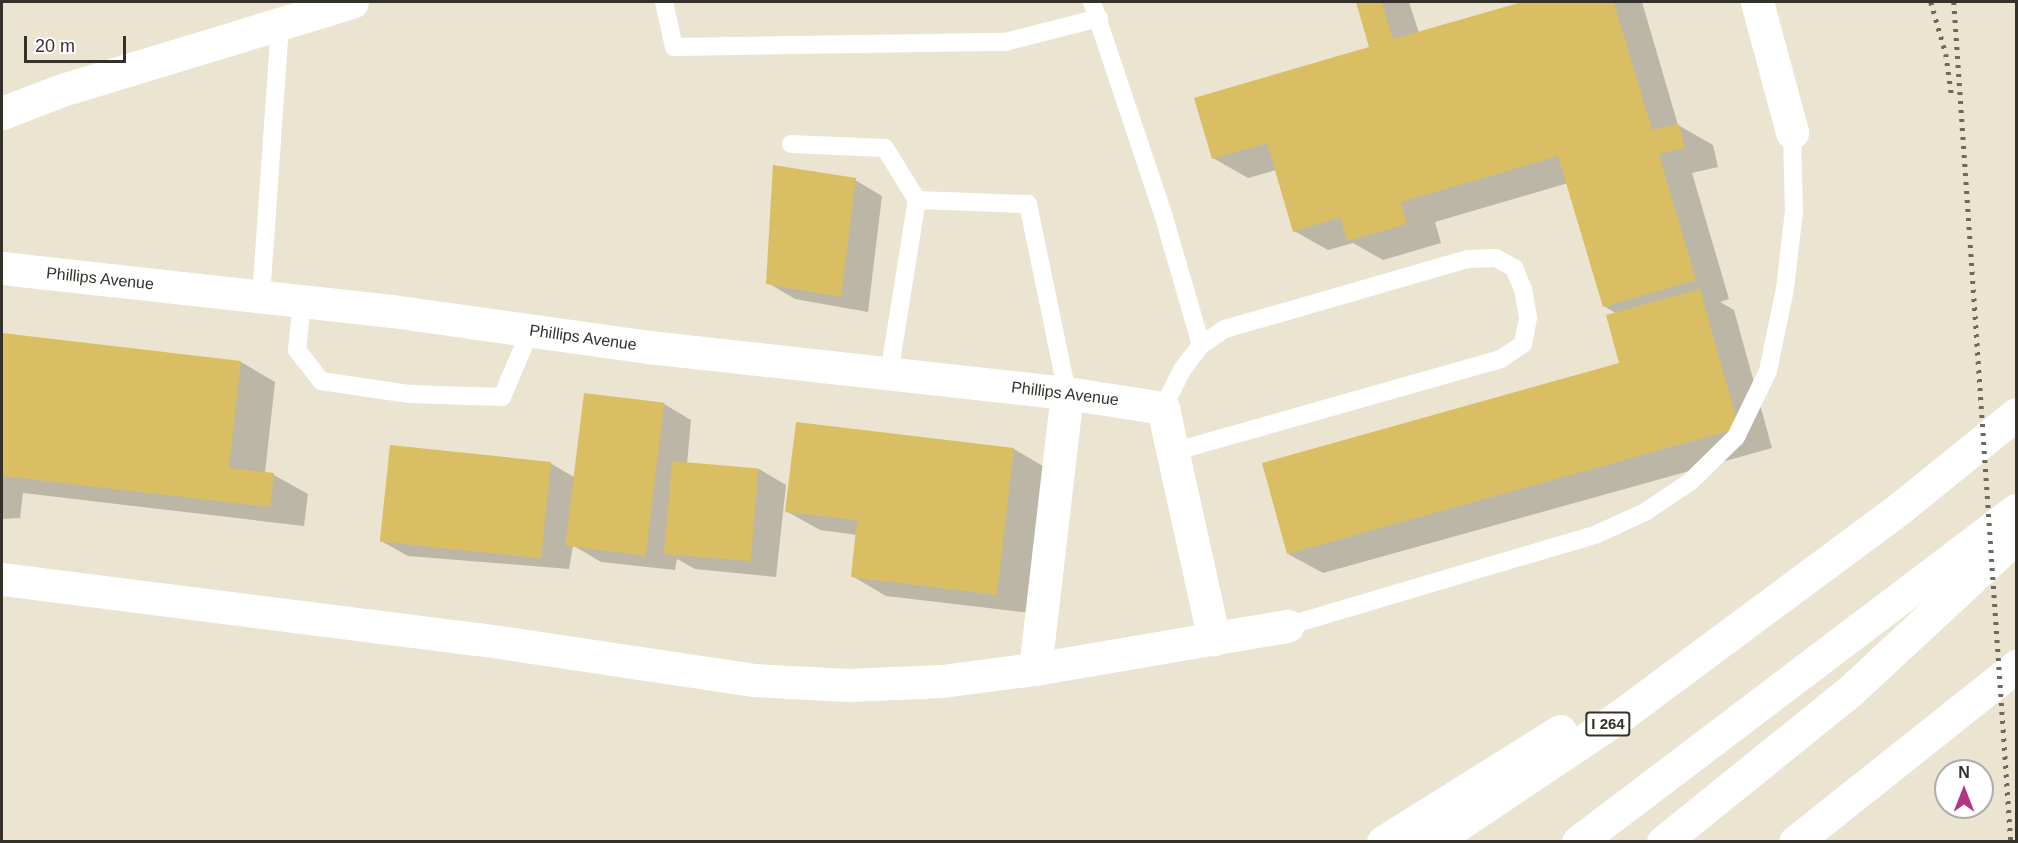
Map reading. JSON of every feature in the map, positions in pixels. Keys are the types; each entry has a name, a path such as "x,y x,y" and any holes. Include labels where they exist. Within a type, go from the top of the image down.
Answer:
{"main road":[{"path":"2,113 62,90 352,2"},
{"path":"1757,2 1792,132"},
{"name":"Phillips Avenue","path":"2,268 302,301 530,331 1067,393 1163,408"},
{"path":"1035,669 1067,393"},
{"path":"1163,408 1214,639"},
{"name":"I 264","path":"1432,842 1620,716 1779,598 2016,414"},
{"path":"1578,842 2016,510"},
{"path":"1663,842 1849,692 2016,537"},
{"path":"2,579 479,639 753,680 883,684 942,681 1035,669 1287,626"},
{"path":"1383,842 1779,598"},
{"path":"1795,842 2016,666"}],"lane":[{"path":"664,2 674,47 1005,42 1096,10 1163,214 1201,345"},
{"path":"261,297 280,24"},
{"path":"1287,626 1597,534 1645,512 1690,482 1736,437 1768,371 1785,289 1794,211 1792,132"},
{"path":"791,144 885,148 918,201 889,374"},
{"path":"918,201 1028,204 1067,393"},
{"path":"1163,408 1182,370 1201,345 1225,329 1468,259 1496,258 1514,268 1524,289 1528,318 1523,344 1501,359 1173,452"},
{"path":"302,301 297,350 321,381 409,394 502,397 530,331"}],"building":[{"path":"1356,2 1382,2 1393,39 1522,2 1614,2 1652,130 1679,124 1685,148 1659,154 1696,280 1603,307 1558,156 1401,202 1407,224 1347,241 1340,217 1293,232 1267,143 1212,159 1194,98 1369,47"},
{"path":"773,165 856,178 841,297 766,284"},
{"path":"1700,289 1739,428 1287,554 1262,463 1619,363 1606,315"},
{"path":"2,333 241,361 229,468 274,473 270,507 2,476"},
{"path":"584,393 664,403 646,556 565,546"},
{"path":"796,422 1014,448 997,595 851,577 857,520 785,512"},
{"path":"390,445 551,462 541,558 380,541"},
{"path":"672,461 759,469 751,561 664,554"}],"railway":[{"path":"1931,2 1946,54 1952,98"},
{"path":"1954,2 2011,842"}]}
